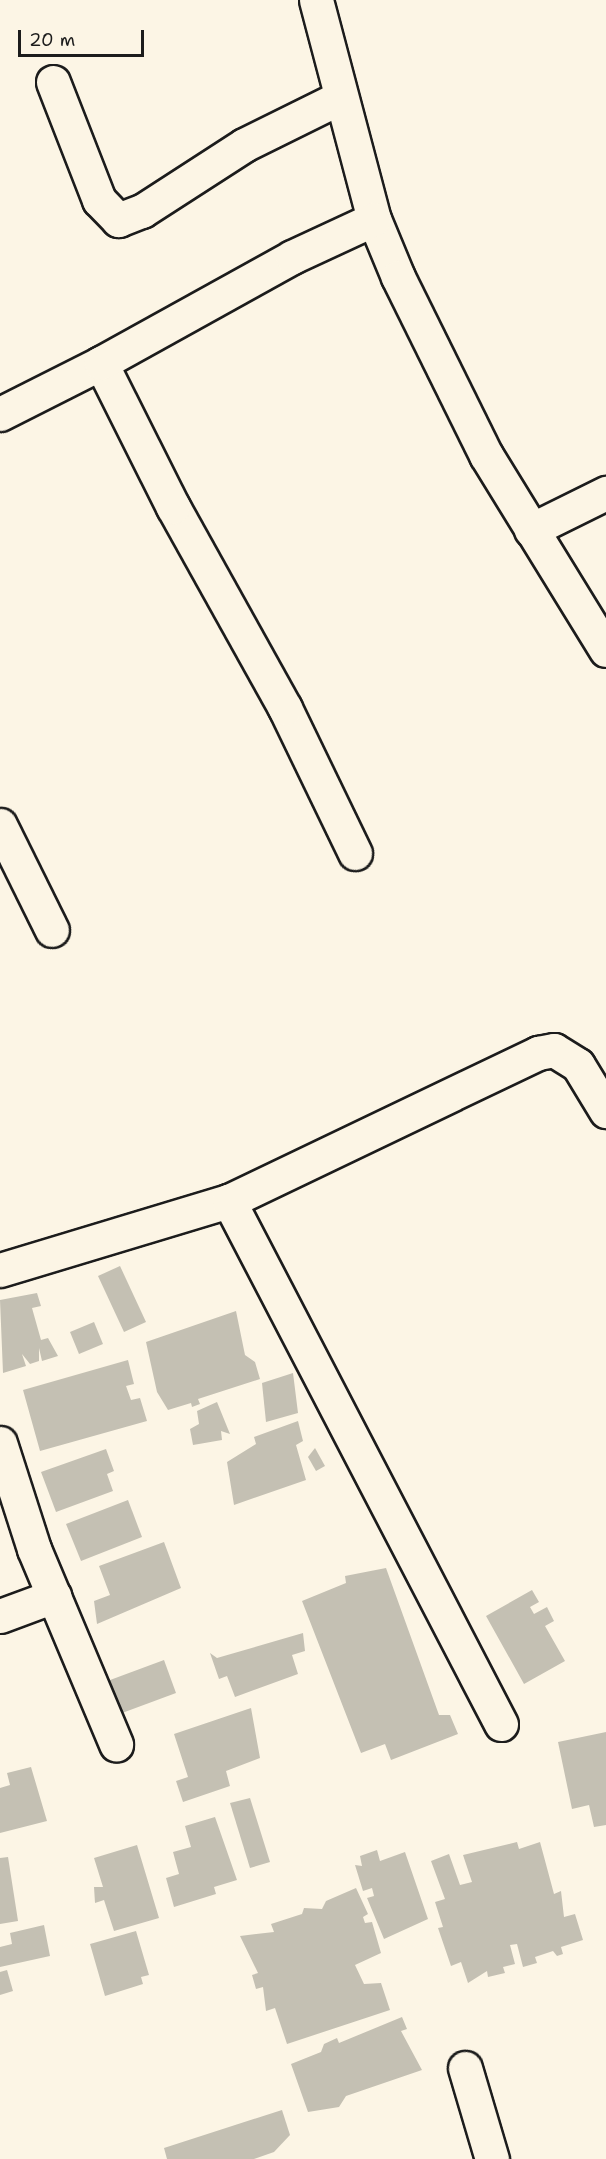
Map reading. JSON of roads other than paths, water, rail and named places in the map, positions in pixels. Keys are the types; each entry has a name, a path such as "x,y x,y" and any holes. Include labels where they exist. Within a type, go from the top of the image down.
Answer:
{"street":[{"path":"316,0 339,98 374,219 439,364 531,530 606,650"},
{"path":"53,82 104,210 118,220 142,212 244,145 339,98"},
{"path":"0,414 101,363 292,257 374,219"},
{"path":"101,363 172,507 285,708 355,854"},
{"path":"531,530 606,493"},
{"path":"0,825 52,930"},
{"path":"0,1270 230,1201 538,1053 564,1055 602,1093"},
{"path":"230,1201 501,1724"},
{"path":"0,1443 54,1596 116,1744"},
{"path":"0,1616 54,1596"},
{"path":"465,2068 492,2159"}]}
